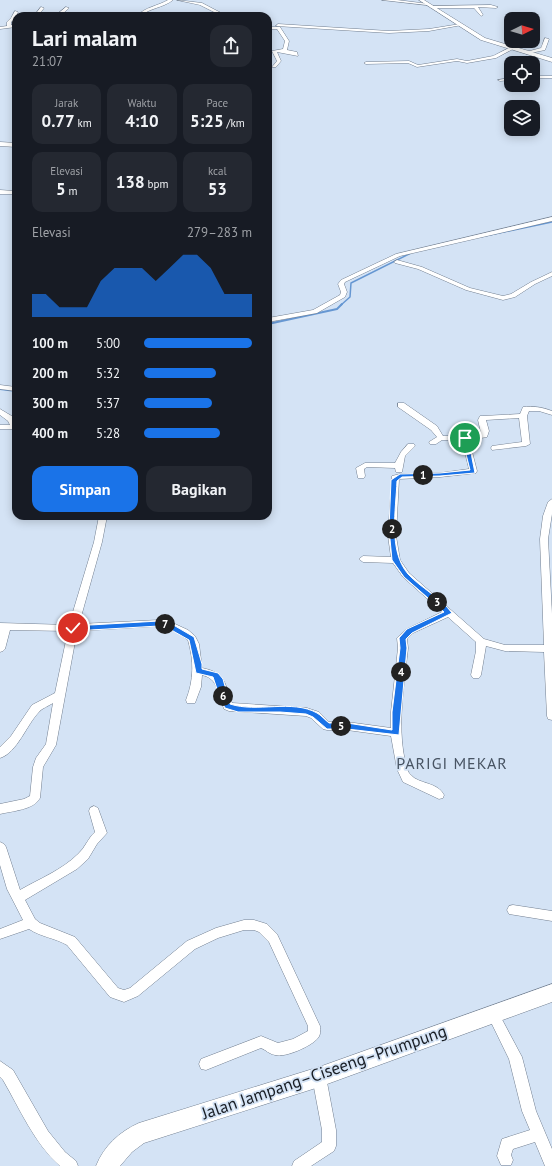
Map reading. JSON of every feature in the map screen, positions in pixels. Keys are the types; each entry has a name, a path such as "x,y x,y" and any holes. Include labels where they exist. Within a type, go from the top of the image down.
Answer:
{"main road":[{"name":"Jalan Jampang–Ciseeng–Prumpung","path":"107,1166 114,1154 125,1142 139,1134 319,1077 552,993"}],"street":[{"path":"143,12 159,7 171,0"},
{"path":"179,0 201,4 217,12"},
{"path":"384,0 424,1 483,40 552,60"},
{"path":"475,6 481,15"},
{"path":"432,7 496,7"},
{"path":"39,12 42,8"},
{"path":"62,12 67,8"},
{"path":"277,26 283,19"},
{"path":"0,28 12,20"},
{"path":"8,23 12,24"},
{"path":"272,27 277,26 389,32 429,30 460,25"},
{"path":"277,26 286,41 285,50 282,51"},
{"path":"528,53 543,49 547,39"},
{"path":"366,63 409,62 417,66 457,60 467,62 494,57 511,49"},
{"path":"274,66 279,61 274,51 295,53 296,55"},
{"path":"540,77 552,77"},
{"path":"500,80 504,80"},
{"path":"0,144 12,145"},
{"path":"0,192 12,193"},
{"path":"272,319 312,312 323,308 343,296 344,292 341,284 343,281 398,255 552,219"},
{"path":"397,262 420,268 468,289 503,298 513,296 533,283 552,274"},
{"path":"0,387 12,388"},
{"path":"401,405 434,428 441,438"},
{"path":"495,448 523,446 526,444 523,416 525,410 529,408 552,413"},
{"path":"0,411 12,420"},
{"path":"433,442 441,438 465,438 484,435 485,431 482,420 483,418 523,416"},
{"path":"0,427 12,427"},
{"path":"465,438 473,471 447,474 400,476 395,478 392,529 396,560 406,575 481,641 497,647 505,648 549,649"},
{"path":"400,476 398,466 399,460 412,446"},
{"path":"361,476 360,468 365,465 398,466"},
{"path":"552,502 548,512 544,539 552,715"},
{"path":"0,809 27,803 35,798 38,767 40,761 51,745 73,628 98,542 102,520"},
{"path":"363,559 396,560"},
{"path":"439,795 430,789 407,779 402,769 396,742 396,712 403,648 402,638 410,631 449,613"},
{"path":"0,649 3,626 73,628 159,623 168,624 192,638 198,664 198,671 196,689 191,700"},
{"path":"476,675 481,651 481,641"},
{"path":"198,671 216,675 219,679 224,698 228,706 238,710 280,709 307,712 315,715 327,726 347,726 396,733"},
{"path":"0,754 15,739 36,708 60,695"},
{"path":"17,898 73,866 84,856 101,833 94,811"},
{"path":"1,852 17,898 30,923 41,931 63,936 71,941 114,993 124,996 134,992 191,945 216,933 244,924 263,928 273,938 314,1026 314,1033 311,1037 284,1050 274,1049 266,1043 261,1042 206,1064"},
{"path":"513,910 552,916"},
{"path":"0,934 30,923"},
{"path":"493,1014 515,1057 529,1111 552,1166"},
{"path":"0,1068 8,1075 42,1136 55,1152 71,1166"},
{"path":"299,1166 329,1146 329,1130 319,1077"},
{"path":"506,1160 504,1156 507,1144 538,1134"}],"waterway":[{"path":"480,237 552,222"},
{"path":"341,305 350,297 351,283 411,253"},
{"path":"272,323 337,309 341,305"},
{"path":"0,389 12,390"}],"district":[{"name":"PARIGI MEKAR","path":"452,763"}],"route":[{"path":"73,628 159,623 168,624 192,638 198,664 198,671 216,675 221,684 224,698 228,706 238,710 296,710 315,715 323,724 327,726 358,727 396,733 396,712 403,648 402,638 406,633 435,621 449,613 406,575 396,560 392,536 394,480 400,476 440,475 473,471 467,441 465,438"}]}
